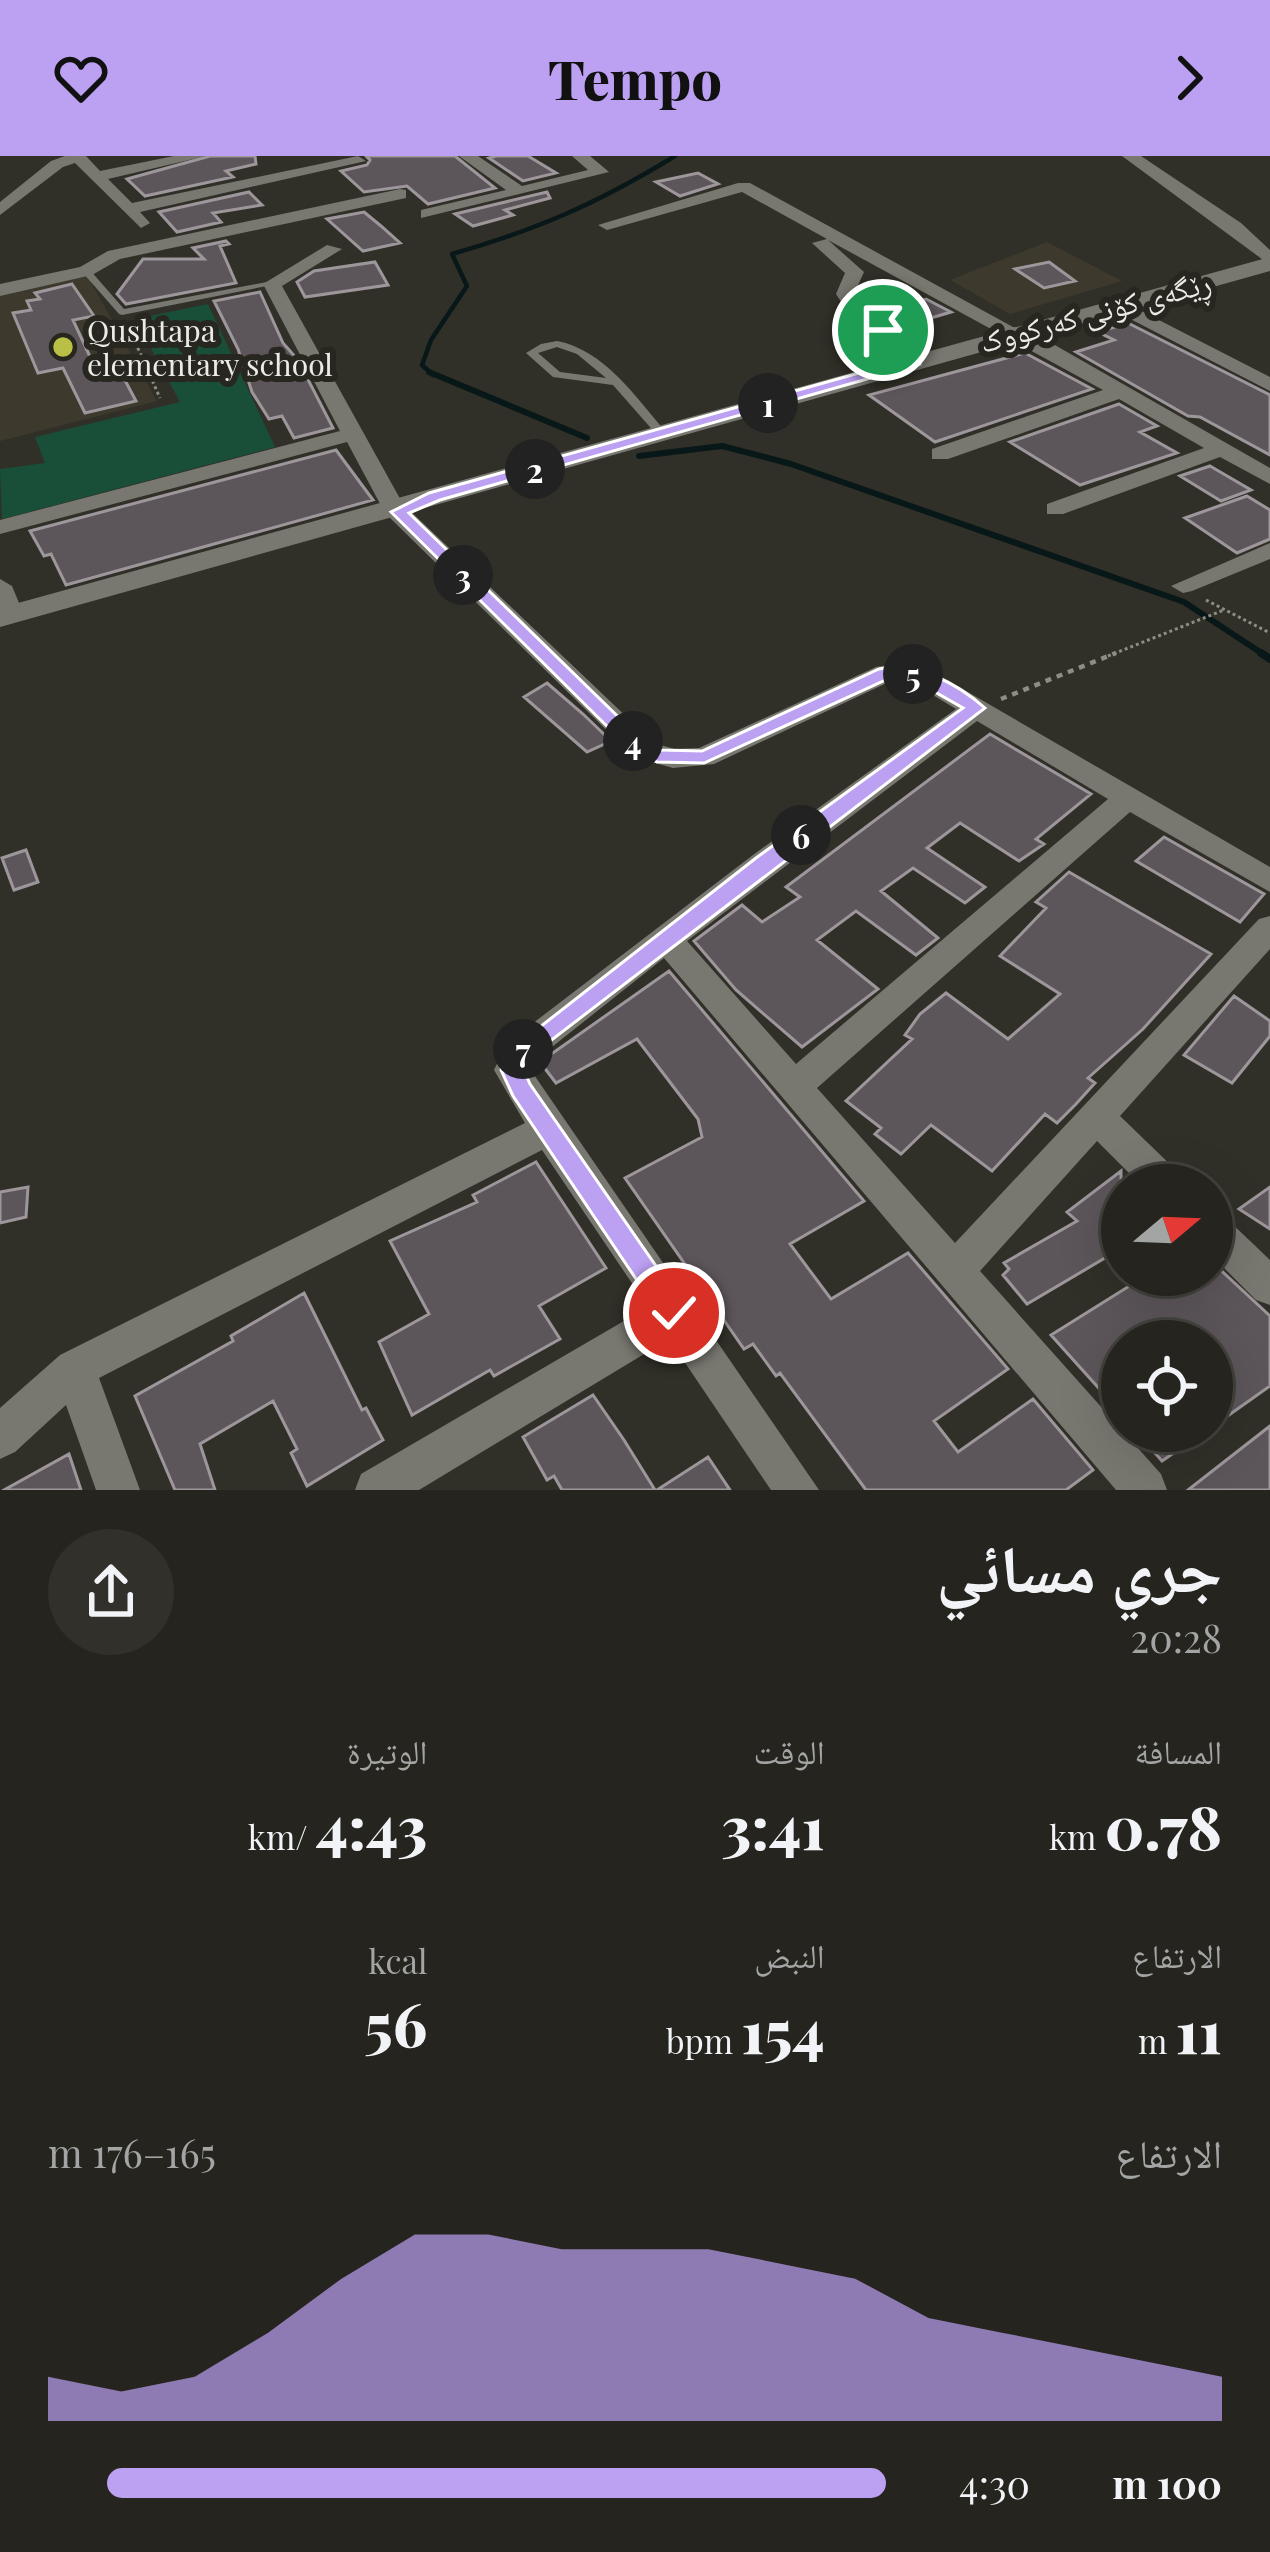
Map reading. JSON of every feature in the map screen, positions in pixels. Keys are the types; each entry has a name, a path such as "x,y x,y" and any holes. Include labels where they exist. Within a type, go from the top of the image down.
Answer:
{"street":[{"path":"97,176 198,156"},
{"path":"467,156 520,192"},
{"path":"427,214 601,172 580,156"},
{"path":"1130,156 1235,227 1270,262"},
{"path":"0,210 57,164 77,157 161,245"},
{"path":"129,209 373,173 446,229"},
{"path":"0,290 86,272 114,255 161,245 373,173"},
{"path":"607,225 736,180 1270,477"},
{"path":"786,205 778,215 842,256 855,272 845,294 858,313 915,362"},
{"path":"333,249 272,284 396,510 634,742 657,756 704,757 886,673 902,670 976,708 1270,881"},
{"name":"ڕێگەی کۆنی کەرکووک","path":"3,615 341,535 435,496 1270,262"},
{"path":"1116,304 1270,385"},
{"path":"940,454 1120,391"},
{"path":"0,527 353,434"},
{"path":"1055,509 1222,449"},
{"path":"1183,586 1270,550"},
{"path":"797,1490 512,1070 519,1052 976,708"},
{"path":"796,1085 1128,798"},
{"path":"955,1270 1270,928"},
{"path":"666,939 1145,1490"},
{"path":"1096,1116 1145,1164"},
{"path":"0,1437 75,1369 548,1129"},
{"path":"1233,1251 1270,1287"},
{"path":"377,1490 674,1313"},
{"path":"75,1369 118,1490"}],"lane":[{"path":"86,272 122,312 272,284"},
{"path":"617,382 557,375 531,353 550,344 570,344 617,382 661,433"}],"path":[{"path":"122,312 160,398"},
{"path":"1183,586 1270,633"},
{"path":"976,708 1224,610"}],"shaded area":[{"path":"1047,242 1122,281 1010,314 950,280"},
{"name":"Qushtapa elementary school","path":"87,275 157,401 0,441 0,293"}],"green space":[{"path":"208,304 275,447 2,519 0,469 45,463 35,437 180,402 135,319"}],"building":[{"path":"210,156 255,156 256,164 226,171 233,177 145,196 127,179"},
{"path":"366,156 455,156 495,188 428,204 407,186 364,192 341,171 367,165"},
{"path":"528,156 556,173 523,181 489,158"},
{"path":"698,173 718,184 680,196 656,182"},
{"path":"249,192 262,205 213,213 221,222 177,232 159,212"},
{"path":"547,192 550,198 505,210 513,215 473,226 455,214"},
{"path":"364,212 400,243 363,251 327,219"},
{"path":"229,244 220,246 236,283 126,304 117,294 143,259 204,259 193,248"},
{"path":"375,262 388,285 305,297 297,282 314,271"},
{"path":"1049,262 1075,281 1044,288 1015,269"},
{"path":"72,284 94,316 73,320 98,374 119,369 136,401 85,413 63,368 38,373 13,313 31,310 27,301 40,299 35,293"},
{"path":"260,292 283,343 298,360 333,428 294,438 282,416 269,419 252,392 238,349 214,301"},
{"path":"926,299 951,312 897,328 876,313"},
{"path":"1128,323 1270,395 1270,455 1200,417 1188,416 1076,352 1114,340 1098,332"},
{"path":"1025,353 1092,389 935,442 869,395"},
{"path":"1119,404 1157,426 1140,432 1177,453 1080,485 1010,442"},
{"path":"336,450 373,500 66,585 51,554 44,556 30,531"},
{"path":"1210,466 1251,490 1221,501 1180,476"},
{"path":"1247,496 1270,510 1270,539 1237,553 1185,518"},
{"path":"547,683 611,741 587,752 524,697"},
{"path":"990,734 1091,794 1036,839 1044,844 1019,861 960,823 927,848 985,887 965,903 913,868 881,891 938,938 916,955 856,911 817,940 878,989 802,1047 736,990 694,941 742,905 762,922 800,897 786,887"},
{"path":"1164,837 1264,894 1240,922 1136,861"},
{"path":"26,850 38,882 14,890 2,858"},
{"path":"1069,872 1211,954 1143,1029 1088,1078 1095,1083 1057,1123 1045,1114 992,1171 931,1125 901,1154 875,1134 881,1128 846,1101 912,1039 905,1035 920,1014 946,993 1008,1039 1060,994 1000,956 1046,908 1036,902"},
{"path":"669,971 864,1201 790,1244 831,1299 908,1253 1008,1369 934,1421 958,1452 1033,1399 1093,1470 1066,1490 866,1490 780,1373 776,1376 753,1344 744,1349 625,1178 702,1137 698,1119 637,1039 556,1083 540,1062"},
{"path":"1234,996 1270,1021 1270,1036 1232,1083 1184,1055"},
{"path":"536,1162 606,1268 539,1306 560,1339 494,1376 490,1370 412,1415 379,1342 429,1314 390,1241 477,1202 473,1195"},
{"path":"1101,1186 1101,1260 1027,1304 1003,1275 1009,1269 1004,1263 1077,1221 1067,1212"},
{"path":"28,1187 26,1217 0,1223 0,1192"},
{"path":"1270,1187 1270,1229 1239,1209"},
{"path":"1233,1282 1270,1316 1270,1386 1233,1412 1233,1320 1101,1320 1101,1391 1051,1335 1113,1296 1233,1296"},
{"path":"304,1293 362,1410 366,1408 383,1440 307,1486 291,1453 297,1449 273,1401 200,1444 215,1490 175,1490 135,1396 233,1341 231,1336"},
{"path":"593,1395 655,1490 562,1490 554,1476 547,1480 523,1437"},
{"path":"1270,1426 1270,1490 1188,1490"},
{"path":"1154,1452 1175,1452 1162,1461"},
{"path":"69,1454 81,1490 4,1490"},
{"path":"708,1457 730,1490 657,1490"}],"waterway":[{"path":"430,373 422,365 431,340 467,286 452,254 567,213 675,156"},
{"path":"430,373 587,438"},
{"path":"639,456 722,446 791,464 1184,602 1266,656"},
{"path":"1261,653 1270,659"}],"place":[{"name":"Qushtapa elementary school","path":"63,347"}],"route":[{"path":"674,1313 521,1090 512,1070 519,1052 764,863 976,708 902,670 886,673 704,757 657,756 634,742 399,512 435,496 915,362 883,330"}]}
